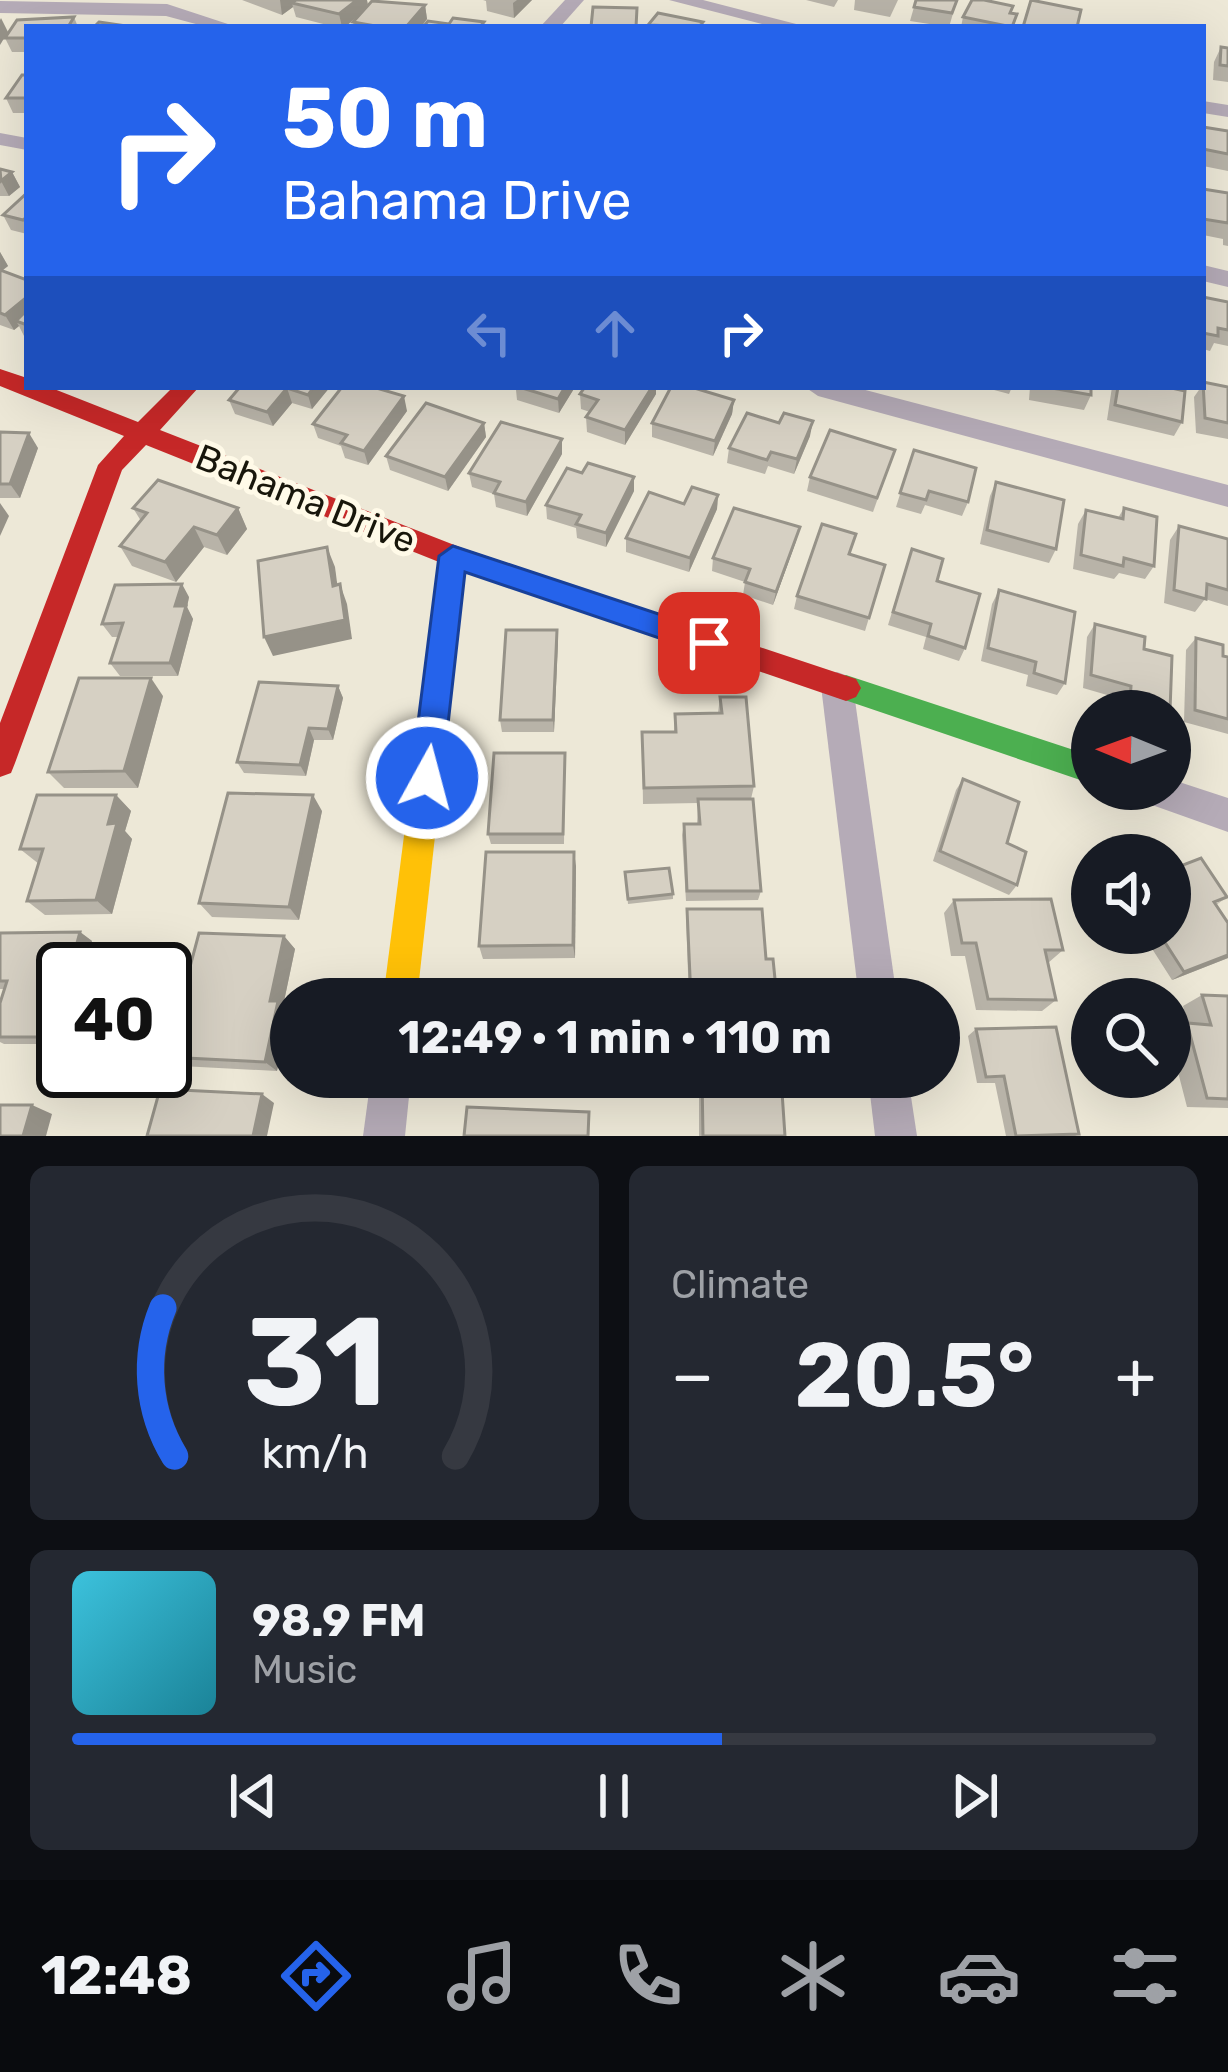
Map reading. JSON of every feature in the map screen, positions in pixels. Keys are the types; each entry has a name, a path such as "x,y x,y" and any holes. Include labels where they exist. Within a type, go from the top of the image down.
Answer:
{"street":[{"path":"552,24 575,0"},
{"path":"678,0 786,24"},
{"path":"0,8 167,10 217,24"},
{"name":"Bahama Drive","path":"33,390 453,556 1071,763"},
{"path":"0,764 111,465 184,390"},
{"path":"829,390 1228,496"},
{"path":"403,978 453,556"},
{"path":"837,686 875,978"},
{"path":"1191,802 1228,814"},
{"path":"384,1136 389,1098"},
{"path":"891,1098 896,1136"}],"building":[{"path":"357,0 339,14 292,3"},
{"path":"916,0 957,0 952,13 914,7"},
{"path":"972,0 1013,6 1010,13 1017,14 1013,24 963,17"},
{"path":"1031,0 1081,10 1078,24 1024,24"},
{"path":"372,1 425,5 409,24 353,22"},
{"path":"593,7 637,8 636,24 591,24"},
{"path":"658,13 703,22 701,24 649,24"},
{"path":"74,17 70,24 24,24 24,38 5,38 17,20"},
{"path":"453,18 484,22 482,24 449,24"},
{"path":"1221,47 1228,48 1228,66 1220,65"},
{"path":"22,75 24,75 24,98 6,98"},
{"path":"1206,127 1228,131 1228,154 1206,150"},
{"path":"1206,189 1228,193 1228,223 1206,219"},
{"path":"24,196 24,219 3,215"},
{"path":"0,270 24,279 24,299 5,315 0,313"},
{"path":"1206,298 1228,302 1228,330 1218,328 1218,336 1206,334"},
{"path":"1206,383 1228,387 1228,423 1205,418"},
{"path":"237,390 285,390 267,412 229,400"},
{"path":"340,390 383,390 404,396 364,451 341,443 347,435 313,424"},
{"path":"529,390 563,390 558,399"},
{"path":"583,390 650,390 625,430 586,417 598,400 580,394"},
{"path":"669,390 701,390 734,400 715,441 652,423"},
{"path":"1118,390 1185,391 1182,422 1115,405"},
{"path":"426,403 484,423 445,477 386,456"},
{"path":"747,413 779,423 784,413 813,421 797,459 771,452 767,460 729,448"},
{"path":"501,422 562,439 526,502 494,493 500,482 469,473"},
{"path":"830,430 895,450 877,498 810,477"},
{"path":"0,432 29,433 10,484 0,484"},
{"path":"914,450 976,468 968,502 929,491 926,500 900,493"},
{"path":"588,463 634,477 606,533 576,524 581,515 546,505 567,468 582,473"},
{"path":"158,480 238,508 217,535 194,527 165,562 120,546 147,513 133,508"},
{"path":"996,482 1064,500 1056,549 987,530"},
{"path":"692,487 718,495 690,558 626,538 649,492 684,504"},
{"path":"734,508 800,527 776,592 745,582 750,569 713,558"},
{"path":"1124,508 1157,517 1154,566 1124,558 1123,566 1081,555 1086,510 1123,519"},
{"path":"822,524 856,534 849,554 885,565 869,618 797,596"},
{"path":"1179,526 1228,539 1228,590 1207,584 1206,599 1174,590"},
{"path":"327,547 333,586 340,584 345,620 264,637 258,561"},
{"path":"912,549 943,559 937,581 980,594 965,648 928,636 931,624 893,612"},
{"path":"182,584 175,606 186,606 170,663 110,663 123,623 102,624 115,585"},
{"path":"999,590 1075,612 1065,683 1034,673 1036,662 988,648"},
{"path":"1095,624 1145,637 1144,649 1172,656 1171,690 1131,690 1131,686 1091,675"},
{"path":"506,630 557,630 553,720 500,720"},
{"path":"1196,638 1223,645 1223,656 1228,657 1228,719 1195,710"},
{"path":"79,678 151,678 124,771 48,772"},
{"path":"259,682 338,686 328,729 309,728 300,765 237,762"},
{"path":"720,697 746,697 754,786 644,788 642,732 676,732 675,714 722,713"},
{"path":"494,753 565,753 563,834 488,834"},
{"path":"963,779 1019,802 1007,843 1026,852 1017,885 940,851"},
{"path":"228,793 313,795 289,907 199,903"},
{"path":"37,795 116,795 108,824 117,823 96,900 27,901 43,849 20,849"},
{"path":"698,799 753,799 761,891 687,891 684,824 700,824"},
{"path":"486,852 574,852 573,945 479,946"},
{"path":"1201,858 1227,897 1214,902 1228,923 1228,955 1184,972 1172,954 1191,954 1191,862"},
{"path":"669,868 673,894 628,899 625,872"},
{"path":"1051,899 1063,950 1045,950 1056,1000 988,999 976,943 962,943 954,900"},
{"path":"687,909 762,909 766,959 773,959 775,978 690,978"},
{"path":"80,932 77,942 36,942 36,1037 0,1037 0,1003 7,981 0,981 0,933"},
{"path":"199,933 284,936 275,978 270,978 265,1062 192,1058 192,959"},
{"path":"1202,995 1228,996 1228,1099 1207,1098 1191,1038 1191,1023 1211,1025"},
{"path":"1056,1027 1079,1134 1016,1136 1004,1076 986,1077 976,1029"},
{"path":"192,1091 262,1094 253,1136 147,1136 158,1098 192,1098"},
{"path":"702,1098 782,1098 785,1136 703,1136"},
{"path":"0,1105 32,1105 23,1136 0,1136"},
{"path":"467,1107 589,1112 588,1136 464,1136"}],"traffic: fast":[{"path":"846,688 1071,763"}],"traffic: slow":[{"path":"403,978 453,556"}],"traffic: jam":[{"path":"0,377 24,386"},
{"path":"33,390 453,556 846,688"},
{"path":"0,763 111,465 184,390"}],"route":[{"path":"427,778 453,556 709,643"}]}
